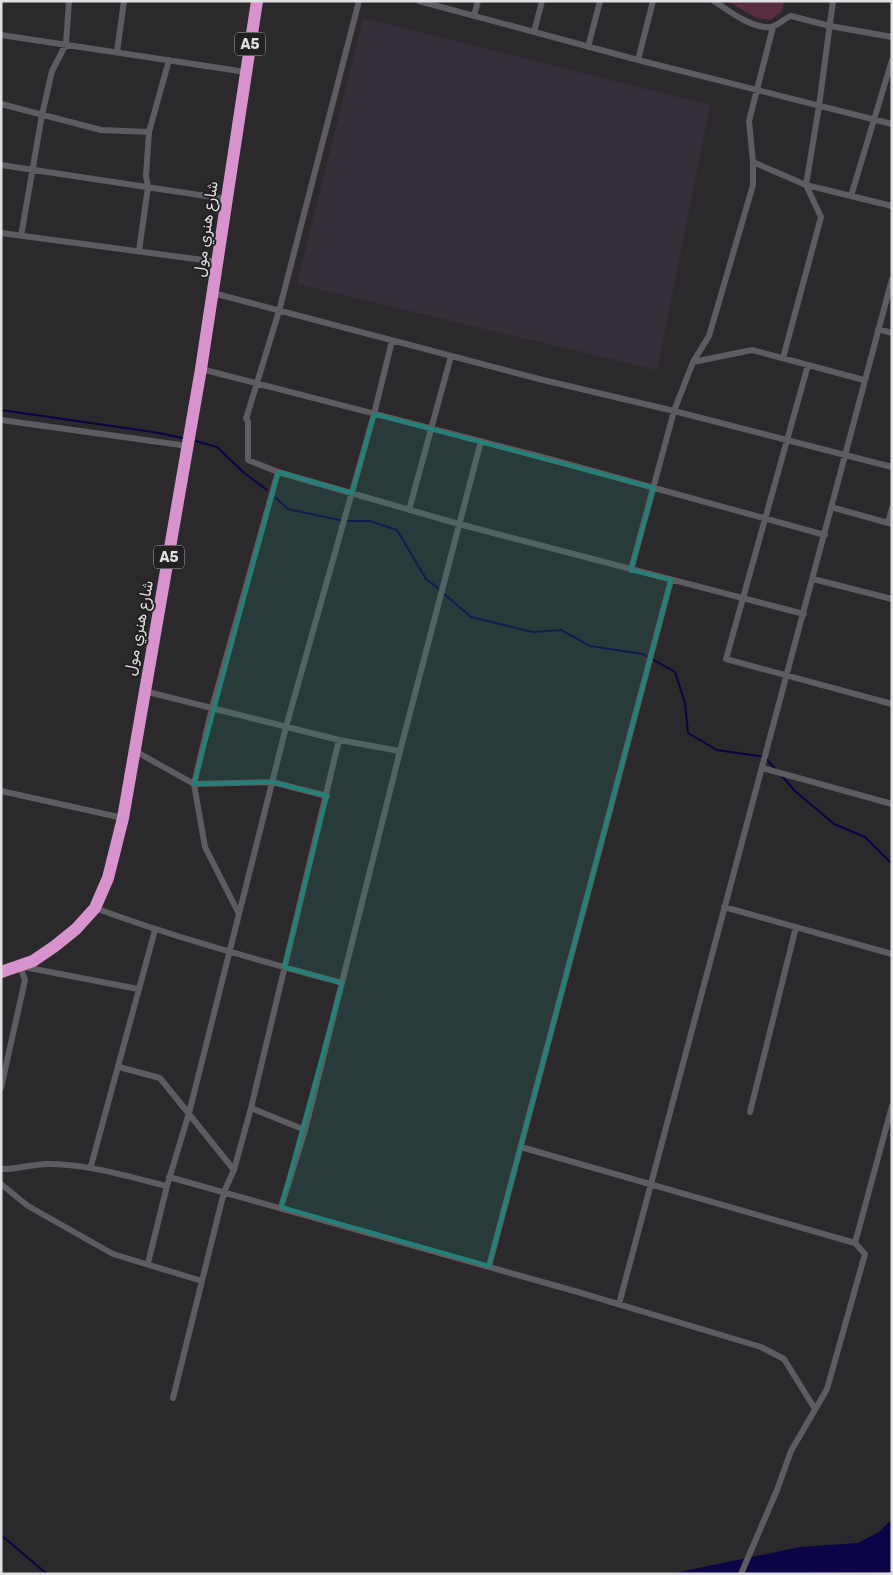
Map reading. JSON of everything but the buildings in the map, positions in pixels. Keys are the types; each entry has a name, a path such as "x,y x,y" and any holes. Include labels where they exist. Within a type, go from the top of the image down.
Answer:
{"highway":[{"name":"A5","path":"246,72 258,1"},
{"name":"شارع هنري مول","path":"1,972 20,966 56,946 95,908 108,878 123,818 188,446 246,72"}],"street":[{"path":"21,236 42,114 52,71 66,44 69,1"},
{"path":"117,52 124,1"},
{"path":"359,1 279,311 246,419 248,421 248,460 278,472 458,524 804,614"},
{"path":"419,1 588,47 892,124"},
{"path":"474,16 478,1"},
{"path":"534,32 542,1"},
{"path":"588,47 600,1"},
{"path":"638,60 653,1"},
{"path":"714,1 743,19 762,27 773,27 791,16 830,26 892,36"},
{"path":"783,358 821,217 806,186 833,1"},
{"path":"632,570 674,411 694,362 709,336 753,185 749,121 773,27"},
{"path":"1,35 246,72"},
{"path":"139,251 148,187 146,176 149,132 169,60"},
{"path":"851,196 892,60"},
{"path":"1,104 101,130 149,132"},
{"path":"753,162 806,186 892,206"},
{"path":"1,165 226,199"},
{"path":"1,233 218,262"},
{"path":"619,1304 892,279"},
{"path":"213,293 392,341 674,411 844,457 892,467"},
{"path":"878,330 892,333"},
{"path":"148,1264 169,1177 189,1113 286,727 374,414 392,341"},
{"path":"694,362 752,350 864,380"},
{"path":"409,510 451,356"},
{"path":"808,365 726,659 892,704"},
{"path":"201,369 481,441 824,535"},
{"path":"1,420 188,446"},
{"path":"282,1207 305,1130 400,751 481,441"},
{"path":"238,912 205,847 194,784 212,708 278,472"},
{"path":"832,507 890,523 892,508"},
{"path":"813,579 892,599"},
{"path":"489,1266 671,580"},
{"path":"144,691 339,740 400,751"},
{"path":"173,1398 224,1192 234,1170 251,1108 339,740"},
{"path":"135,751 194,784 272,782 327,796"},
{"path":"762,768 892,804"},
{"path":"1,791 123,818"},
{"path":"724,907 892,954"},
{"path":"95,908 155,930 342,983"},
{"path":"750,1112 796,927"},
{"path":"91,1166 155,930"},
{"path":"20,966 138,989"},
{"path":"1,1088 25,980 20,966"},
{"path":"119,1066 160,1078 234,1170"},
{"path":"855,1243 892,1106"},
{"path":"251,1108 305,1130"},
{"path":"521,1147 855,1243 865,1254 826,1389 791,1451 777,1490 741,1574"},
{"path":"1,1169 16,1170 44,1164 91,1166 167,1186"},
{"path":"169,1177 489,1266 761,1347 784,1359 815,1409"},
{"path":"1,1184 28,1206 69,1231 113,1254 202,1281"}],"highlighted area":[{"path":"374,414 654,488 631,570 671,580 489,1266 281,1207 342,983 284,967 327,796 272,782 194,784 278,472 352,493"}],"shaded area":[{"path":"727,1 784,1 782,11 771,20 757,18"},
{"path":"363,18 710,105 657,370 297,284"},
{"path":"892,1519 892,1572 670,1574 800,1547 858,1543 879,1532"}],"waterway":[{"path":"1,410 183,438"},
{"path":"196,441 217,447 243,472 267,490"},
{"path":"276,498 288,509 344,521 370,521 397,530 426,579 440,590"},
{"path":"443,593 471,617 533,632 561,630 590,646 643,654 648,657"},
{"path":"652,659 675,672 685,703 688,733 717,750 765,757 776,770"},
{"path":"781,775 795,791 834,824 865,837 892,864"},
{"path":"1,1535 47,1574"}]}
